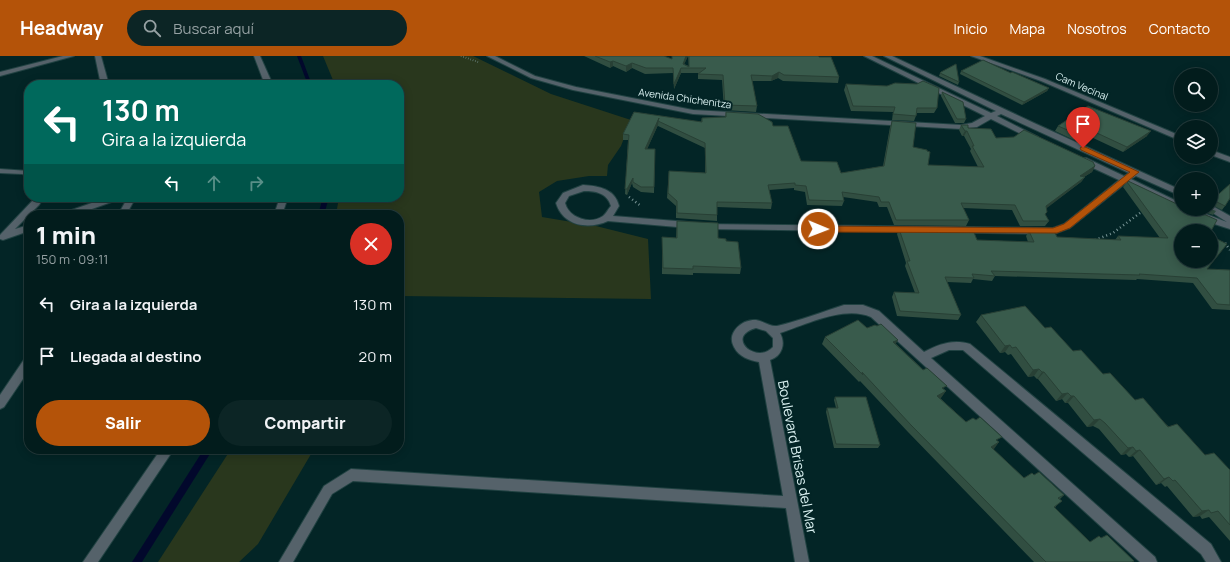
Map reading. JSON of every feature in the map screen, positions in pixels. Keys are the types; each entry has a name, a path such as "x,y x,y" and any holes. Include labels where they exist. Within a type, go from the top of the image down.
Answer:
{"street":[{"path":"0,74 71,56"},
{"path":"98,56 104,80"},
{"path":"257,56 267,80"},
{"name":"Avenida Chichenitza","path":"490,56 533,77 575,89 652,105 712,114 961,127 974,125 1001,111"},
{"path":"867,56 1044,141"},
{"path":"887,56 1001,111 1174,190"},
{"name":"Cam Vecinal","path":"974,56 1043,80 1174,136"},
{"path":"0,79 8,73"},
{"path":"1218,155 1230,160"},
{"path":"1078,157 1174,203"},
{"path":"0,171 24,173"},
{"path":"606,218 614,210 615,206 612,197 603,191 590,188 576,190 566,196 562,201 562,212 573,220 590,223 606,218 680,225 747,227 1034,232 1054,231 1067,226 1127,180 1135,172"},
{"path":"29,210 37,202"},
{"path":"80,210 103,202"},
{"path":"1218,212 1230,220"},
{"path":"2,238 24,215"},
{"path":"1202,216 1230,226"},
{"path":"2,238 24,230"},
{"path":"773,331 844,309 863,309 875,314 1150,562"},
{"path":"756,324 766,326 773,331 778,338 779,347 774,354 764,358 751,356 739,348 736,341 740,329 748,325 756,324"},
{"path":"924,357 947,345 961,345 966,347 1206,549 1214,562"},
{"name":"Boulevard Brisas del Mar","path":"764,358 802,562"},
{"path":"0,404 24,368"},
{"path":"90,562 165,454"},
{"path":"286,562 328,490 351,475 791,502"}],"path":[{"path":"461,56 484,64"},
{"path":"626,195 644,208"},
{"path":"1089,243 1114,233 1146,208"},
{"path":"1223,241 1230,250"}],"green space":[{"path":"323,56 473,56 551,94 631,120 621,146 608,165 607,176 589,176 557,181 539,192 542,217 596,226 648,239 651,299 404,296 404,210 337,210 338,202 404,202 404,80 333,80"},
{"path":"228,454 311,454 258,544 239,562 158,562"}],"building":[{"path":"595,56 664,56 672,59 672,56 686,56 683,64 689,67 689,56 831,57 839,77 784,75 779,72 772,76 751,75 757,106 725,105 723,75 698,74 706,68 681,68 674,84 673,68 646,68 632,63 626,66"},
{"path":"983,60 1049,88 1024,102 961,71"},
{"path":"956,64 959,82 940,73 941,72"},
{"path":"923,81 939,88 937,108 917,108 916,116 893,114 895,107 853,106 846,84 887,86 895,83 917,84"},
{"path":"942,92 963,102 966,119 957,119"},
{"path":"1088,106 1151,131 1127,147 1069,120 1077,134 1058,126"},
{"path":"634,112 702,122 702,118 726,117 726,112 758,114 772,122 773,126 788,126 801,161 837,162 841,173 884,166 892,121 916,123 913,147 930,152 928,165 984,167 972,146 974,146 967,131 965,131 961,125 968,125 968,128 991,129 996,138 1014,137 1024,130 1093,162 1095,166 1080,176 1085,177 1046,206 1047,212 1045,214 1049,221 1023,221 1015,205 961,203 969,220 896,220 889,202 881,202 879,197 842,192 844,201 809,200 806,186 795,185 795,183 768,185 772,203 717,202 717,215 677,213 677,201 668,193 669,171 706,173 705,143 658,121 659,118 645,149 655,149 654,187 641,187 633,182 633,178 627,189 625,189 629,135 623,134"},
{"path":"1128,181 1174,203 1174,216 1208,216 1217,220 1215,224 1174,224 1174,268 1208,268 1207,269 1230,270 1230,305 1217,304 1197,278 1139,274 1140,275 991,271 995,276 972,274 974,278 945,277 961,315 900,311 894,292 919,293 907,261 910,261 899,229 973,230 977,240 1034,242 1029,231 1054,231 1057,237 1121,240 1118,236 1168,238 1127,182"},
{"path":"1230,184 1230,198 1225,206 1218,202 1218,195"},
{"path":"677,221 718,223 718,238 726,239 726,241 738,242 741,268 693,266 693,269 663,268 662,237 677,238"},
{"path":"1218,240 1227,244 1218,255"},
{"path":"1025,306 1045,328 1051,327 1073,351 1081,350 1103,374 1110,373 1135,400 1143,398 1168,427 1177,424 1205,455 1214,453 1230,470 1230,525 1218,511 1211,513 1209,510 1202,511 1175,480 1173,481 1169,477 1164,479 1140,450 1136,451 1133,447 1128,448 1105,423 1100,419 1094,420 1074,396 1071,396 1068,393 1062,394 1044,372 1039,369 1033,370 1016,347 1012,348 1010,345 1005,346 981,315"},
{"path":"858,320 867,328 881,324 898,340 893,342 923,370 927,368 947,386 942,388 946,391 937,396 966,422 973,418 976,420 980,417 1002,437 996,440 999,442 991,447 1024,478 1032,473 1034,475 1039,472 1064,495 1058,498 1062,501 1054,507 1090,542 1099,536 1101,538 1107,535 1134,561 1046,562 911,425 862,372 863,375 825,337"},
{"path":"835,397 866,397 880,445 836,444 827,408 838,408"}],"waterway":[{"path":"299,56 308,80"},
{"path":"322,210 325,202"},
{"path":"137,562 206,454"}],"route":[{"path":"818,229 1054,231 1067,226 1127,180 1135,172 1083,148"}]}
